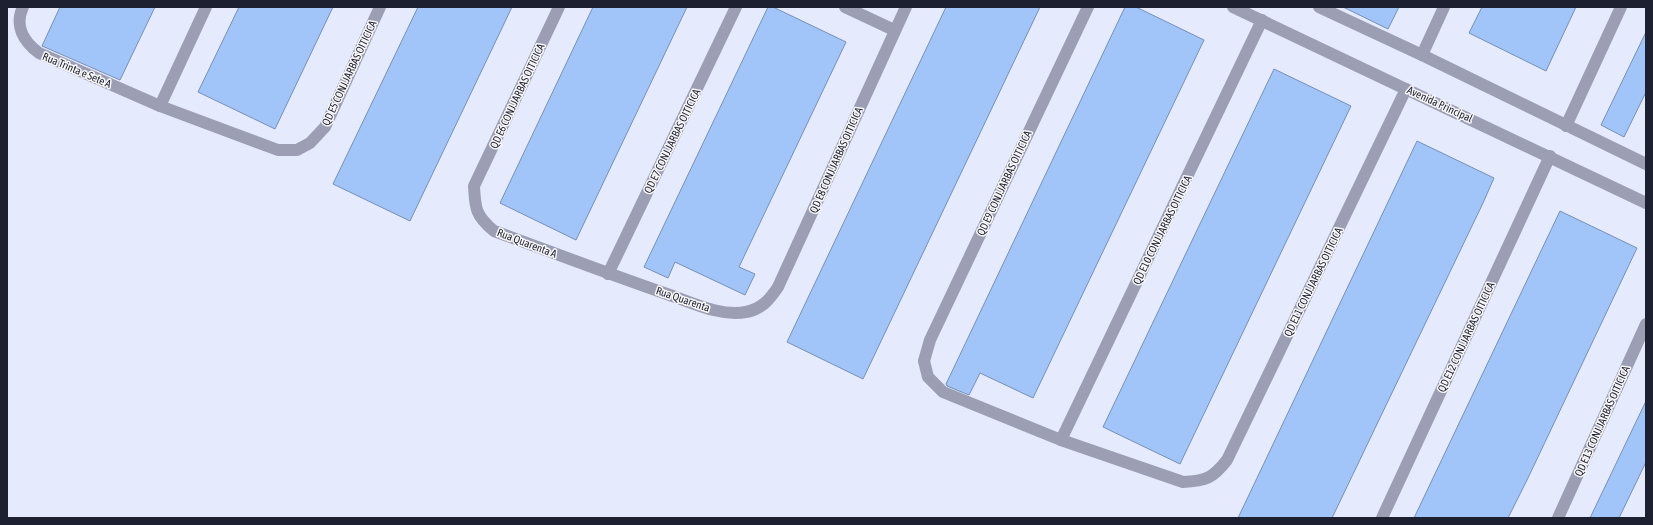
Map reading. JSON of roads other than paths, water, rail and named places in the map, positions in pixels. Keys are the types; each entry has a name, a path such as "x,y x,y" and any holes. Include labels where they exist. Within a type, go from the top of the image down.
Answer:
{"street":[{"path":"160,106 206,7"},
{"name":"QD E5 CONJ.JARBAS OITICICA","path":"160,106 278,150 297,150 310,143 324,127 380,7"},
{"name":"QD E6 CONJ.JARBAS OITICICA","path":"474,186 559,7"},
{"name":"QD E7 CONJ.JARBAS OITICICA","path":"608,274 736,7"},
{"path":"845,7 894,30"},
{"name":"QD E8 CONJ.JARBAS OITICICA","path":"759,308 768,302 778,287 894,30 906,7"},
{"name":"QD E9 CONJ.JARBAS OITICICA","path":"1061,440 943,392 928,377 924,361 930,340 1088,7"},
{"name":"Avenida Principal","path":"1233,7 1550,156 1646,203"},
{"path":"1319,7 1422,55 1646,164"},
{"path":"1422,55 1444,7"},
{"path":"1566,126 1622,7"},
{"name":"Rua Trinta e Sete A","path":"22,10 21,30 27,44 39,53 160,106"},
{"name":"QD E10 CONJ.JARBAS OITICICA","path":"1061,440 1262,20"},
{"name":"QD E11 CONJ.JARBAS OITICICA","path":"1061,440 1183,482 1201,481 1217,474 1227,460 1406,89"},
{"name":"QD E12 CONJ.JARBAS OITICICA","path":"1382,518 1550,156"},
{"name":"Rua Quarenta A","path":"474,186 475,207 482,221 494,231 608,274"},
{"name":"Rua Quarenta","path":"608,274 724,313 746,312 759,308"},
{"name":"QD E13 CONJ.JARBAS OITICICA","path":"1558,518 1646,324"}]}
